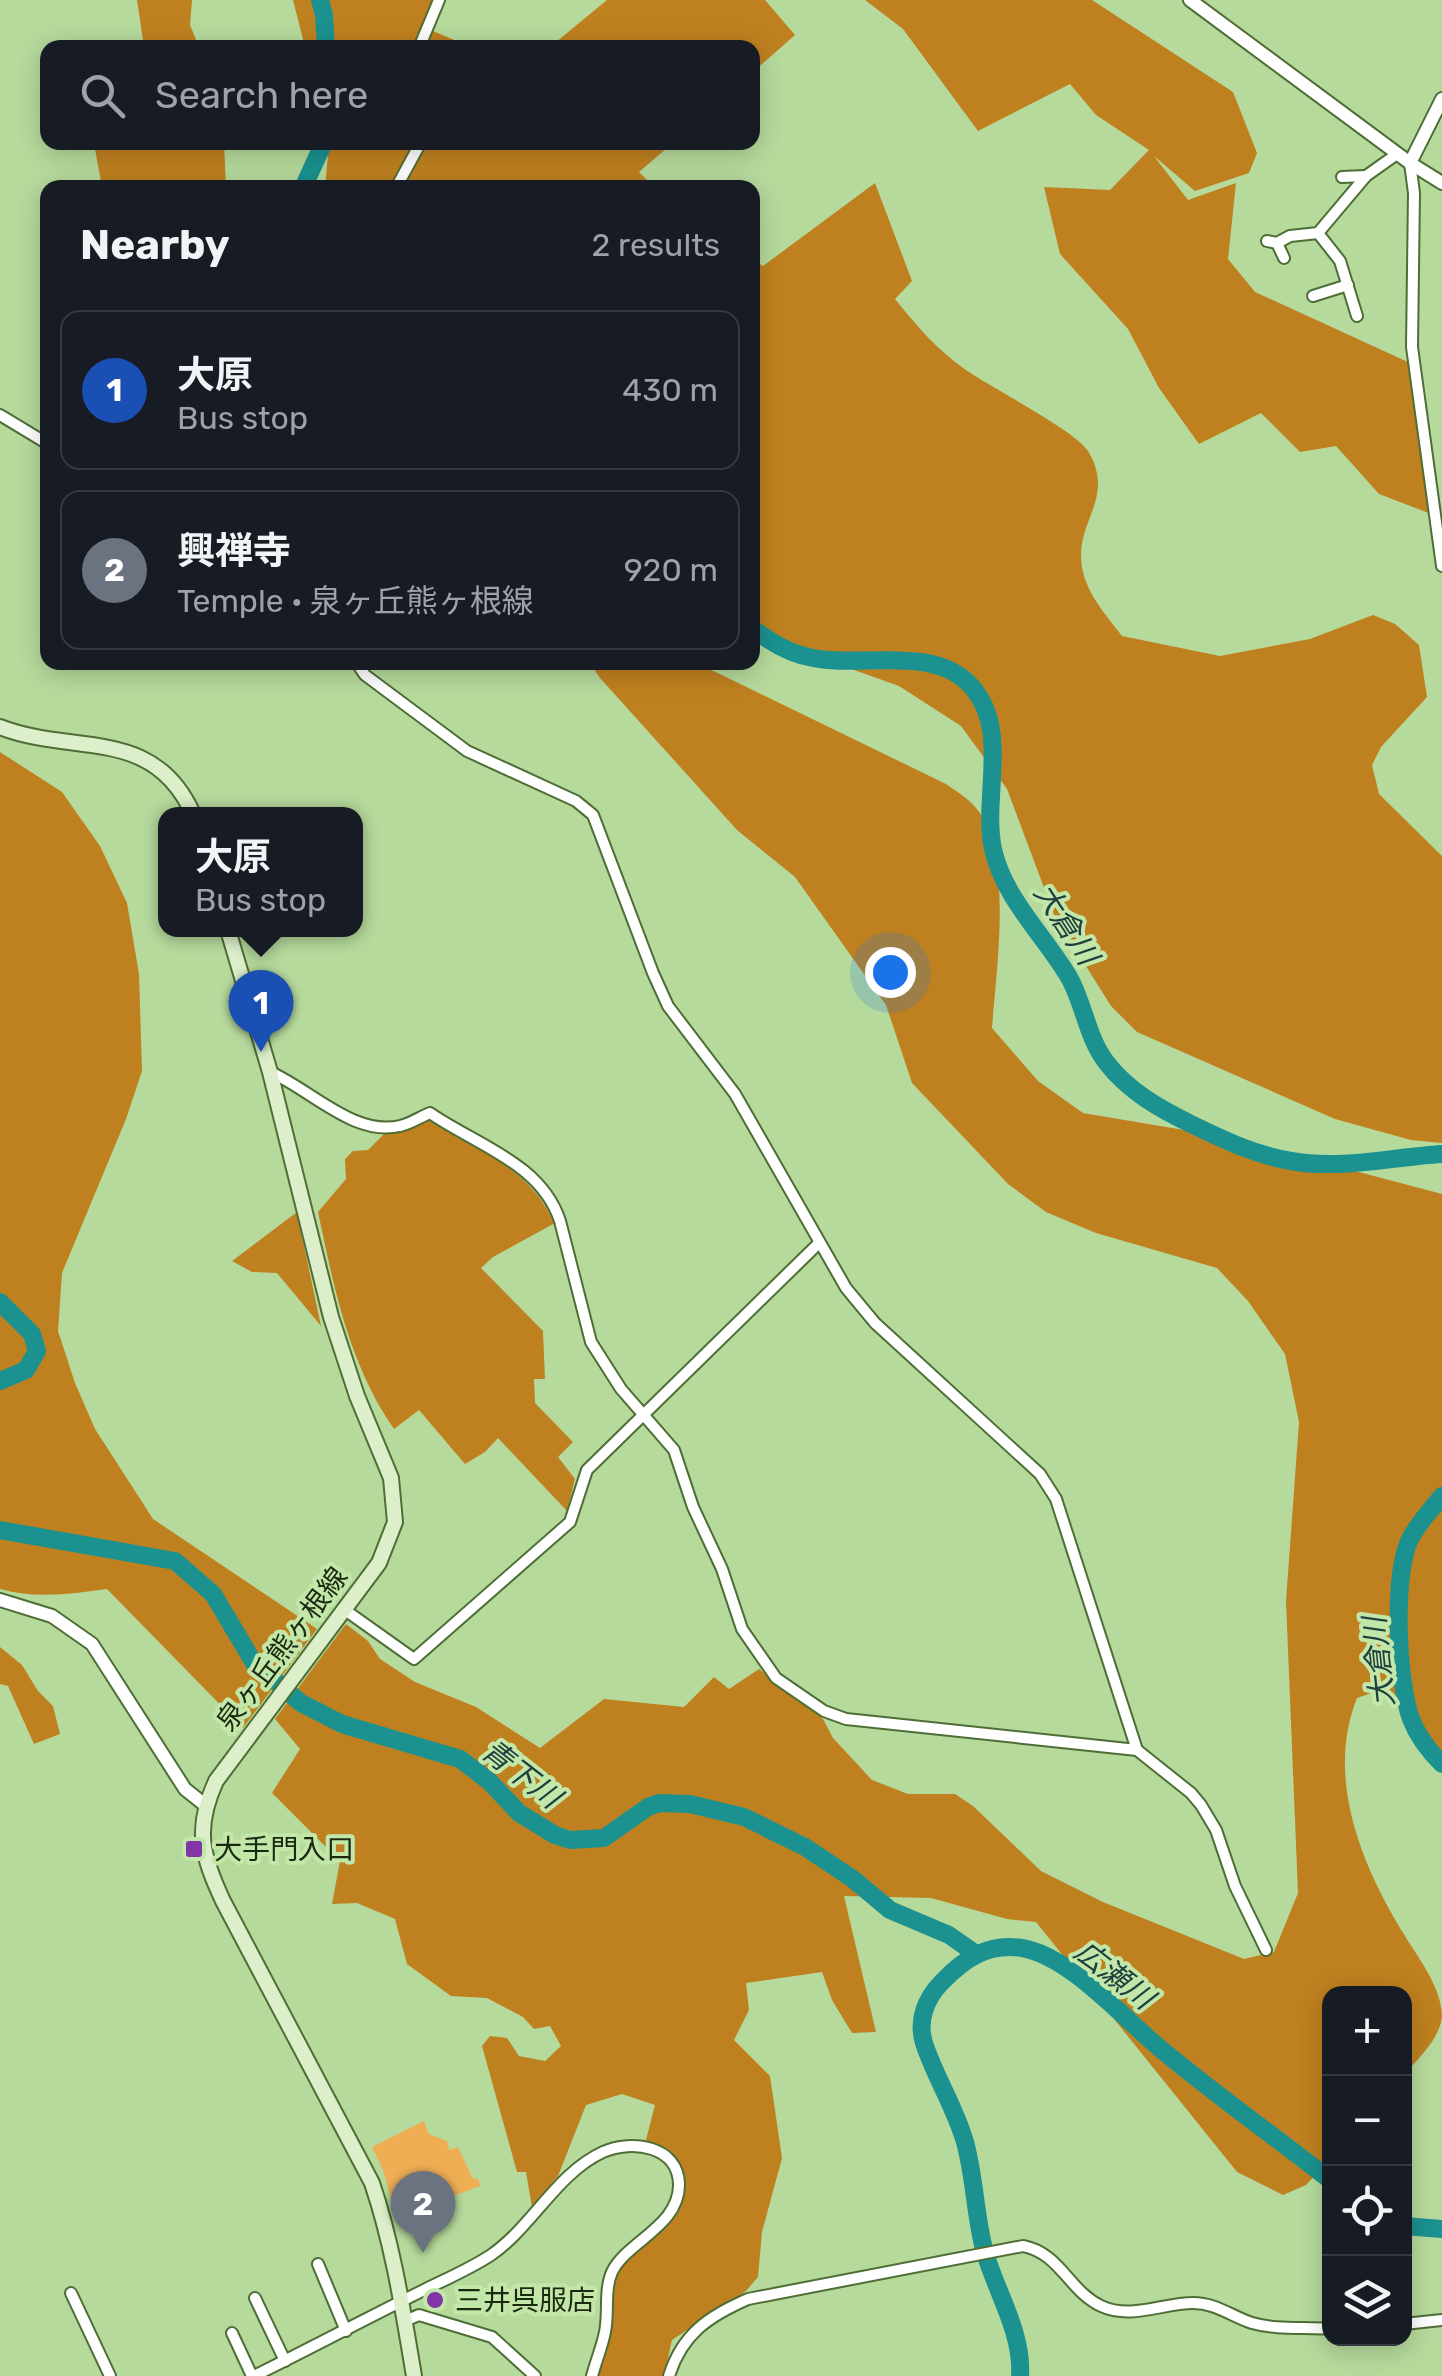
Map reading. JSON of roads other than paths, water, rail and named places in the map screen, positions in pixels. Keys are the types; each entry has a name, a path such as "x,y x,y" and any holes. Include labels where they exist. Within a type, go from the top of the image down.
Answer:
{"main road":[{"path":"0,726 23,734 134,754 166,772 190,807"},
{"name":"泉ヶ丘熊ヶ根線","path":"230,937 270,1072 331,1317 395,1496 395,1522 389,1544 345,1610 216,1781 205,1805 203,1853 372,2183 402,2303 414,2376"}],"street":[{"path":"422,40 439,0"},
{"path":"1190,0 1410,164 1442,183"},
{"path":"1442,98 1410,164 1414,193 1412,347 1437,476 1442,566"},
{"path":"400,180 417,150"},
{"path":"1284,258 1272,242 1318,233 1366,176 1397,154"},
{"path":"1342,177 1366,176"},
{"path":"1318,233 1340,260 1358,316"},
{"path":"1312,296 1348,285"},
{"path":"0,416 40,439"},
{"path":"361,670 467,751 576,801 593,814 668,1006 736,1094 846,1288 876,1323 1048,1484 1082,1573 1137,1750"},
{"path":"270,1072 360,1122 380,1128 401,1126 430,1113 512,1161 554,1202 591,1342 605,1368 674,1450 742,1629 776,1678 824,1711 868,1722 1137,1750 1201,1805 1216,1830 1235,1886 1266,1950"},
{"path":"345,1610 414,1659 570,1522 587,1470 819,1243"},
{"path":"0,1600 52,1616 92,1644 185,1790 205,1805"},
{"path":"232,2333 253,2376 492,2254 570,2177 604,2151 634,2146 661,2152 678,2173 677,2199 668,2214 610,2274 606,2330 592,2376"},
{"path":"668,2376 682,2344 714,2316 748,2299 1023,2246 1044,2252 1080,2291 1107,2309 1138,2311 1196,2303 1215,2306 1256,2324 1322,2328"},
{"path":"318,2264 346,2331"},
{"path":"71,2292 110,2376"},
{"path":"255,2298 285,2361"},
{"path":"404,2321 419,2314 492,2338 535,2376"},
{"path":"1412,2323 1442,2320"}],"waterway":[{"name":"大倉川","path":"320,0 326,40"},
{"name":"大倉川","path":"307,180 320,150"},
{"name":"大倉川","path":"760,634 805,656 938,666 957,674 972,687 990,723 990,829 998,867 1016,901 1070,979 1100,1053 1134,1090 1203,1130 1278,1158 1328,1164 1442,1154"},
{"name":"青下川","path":"0,1302 32,1334 37,1351 26,1370 0,1381"},
{"name":"大倉川","path":"1442,1496 1409,1541 1399,1603 1406,1702 1417,1732 1442,1764"},
{"name":"青下川","path":"0,1530 175,1561 213,1594 254,1663 301,1703 342,1724 460,1759 490,1782 519,1813 555,1835 570,1840 604,1838 659,1803 690,1804 744,1817 805,1847 890,1910 949,1935 976,1954"},
{"name":"広瀬川","path":"1020,2376 1013,2329 982,2239 965,2142 922,2034 922,2018 931,1995 968,1959 988,1950 1010,1947 1040,1953 1059,1963 1096,1990 1182,2067 1322,2174"},
{"name":"広瀬川","path":"1412,2227 1442,2229"}],"place":[{"name":"大原","path":"261,1052"},
{"name":"大手門入口","path":"194,1849"},
{"name":"興禅寺","path":"423,2253"},
{"name":"三井呉服店","path":"435,2300"}]}
